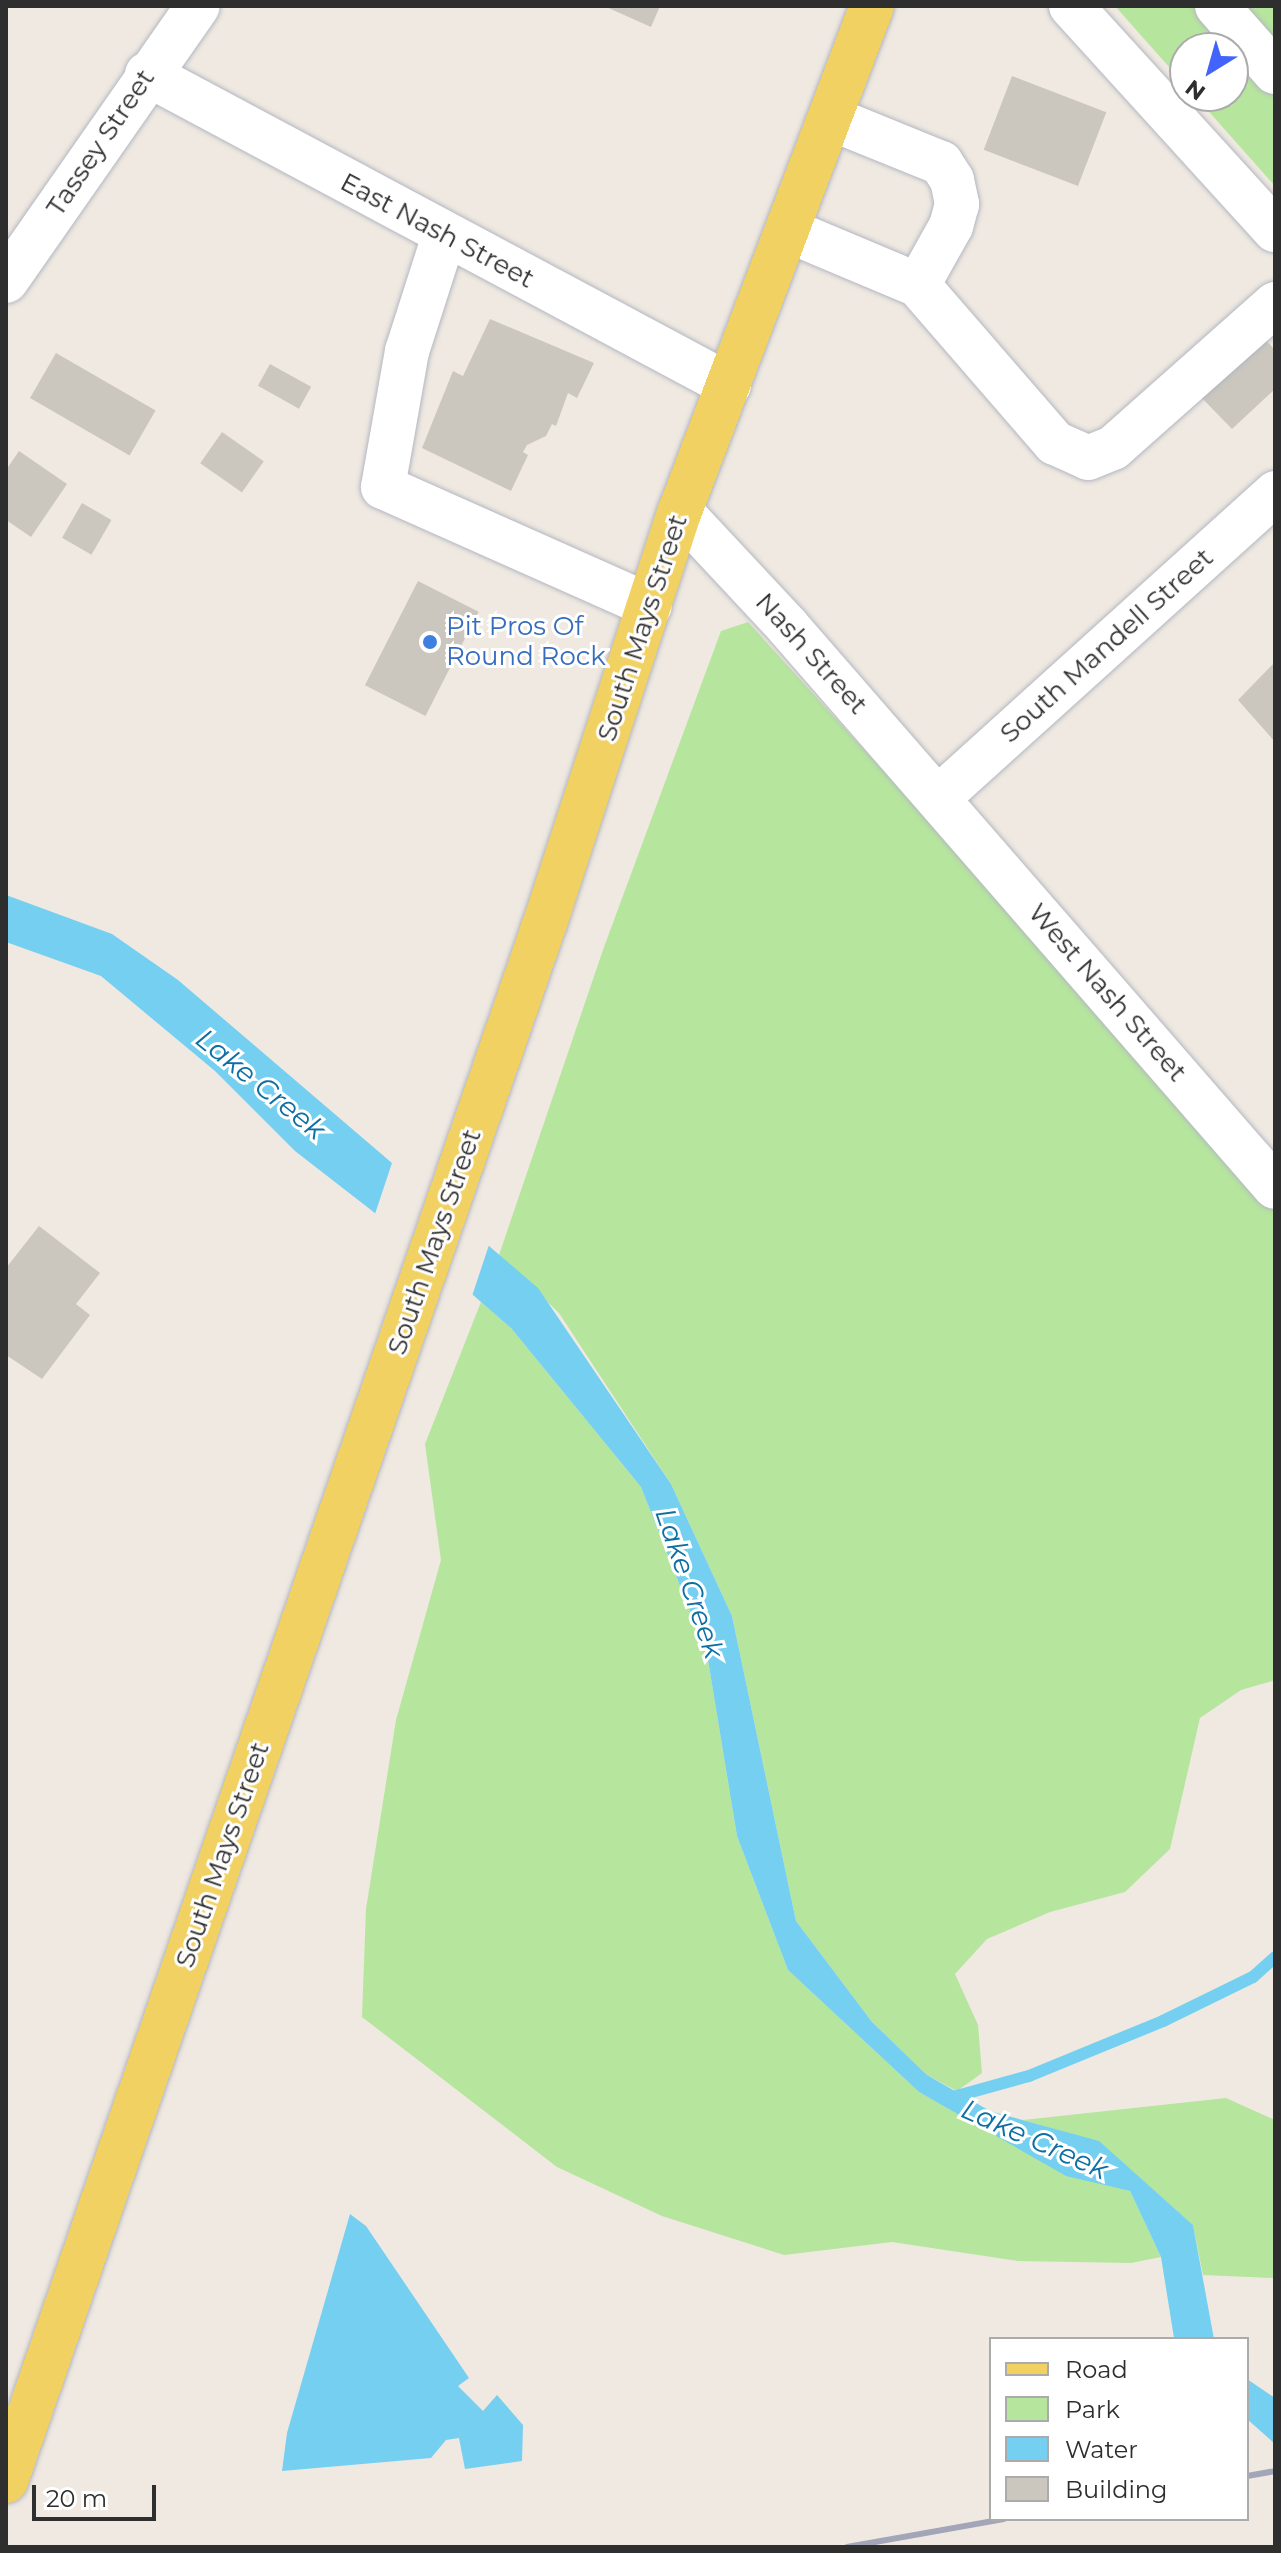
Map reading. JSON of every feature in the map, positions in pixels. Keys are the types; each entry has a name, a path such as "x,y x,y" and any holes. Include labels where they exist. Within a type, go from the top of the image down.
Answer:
{"main road":[{"name":"South Mays Street","path":"6,2481 545,923 680,511 872,6"}],"street":[{"name":"Tassey Street","path":"6,281 147,74 198,6"},
{"path":"1071,6 1275,230"},
{"path":"1217,6 1275,72"},
{"name":"East Nash Street","path":"147,74 444,236 729,385"},
{"path":"830,118 941,163 952,180 957,204 951,226 918,285"},
{"path":"787,230 918,285 1055,443 1088,458 1113,448 1275,304"},
{"path":"444,236 407,351 383,487 650,606"},
{"name":"South Mandell Street","path":"938,798 1275,493"},
{"name":"Nash Street","path":"680,511 938,798"},
{"name":"West Nash Street","path":"938,798 1275,1187"}],"green space":[{"path":"1115,6 1275,6 1275,186 1209,112 1249,112 1249,32 1169,32 1169,67"},
{"path":"748,622 1275,1202 1275,1680 1241,1690 1200,1718 1170,1849 1125,1892 1050,1912 987,1939 955,1974 978,2025 982,2073 957,2091 927,2075 872,2022 796,1921 732,1616 671,1484 559,1313 499,1255 604,947 721,631"},
{"path":"481,1302 511,1328 641,1487 707,1654 737,1836 788,1970 919,2092 1066,2175 1130,2191 1161,2257 1131,2263 1018,2261 892,2242 784,2255 662,2216 557,2167 362,2017 366,1909 396,1720 441,1560 425,1444"},
{"path":"1226,2098 1275,2120 1275,2278 1203,2275 1193,2225 1099,2142 1023,2120"}],"water":[{"name":"Lake Creek","path":"6,895 112,934 178,980 538,1288 671,1484 732,1616 796,1921 872,2022 927,2075 990,2111 1099,2141 1193,2225 1214,2337 1174,2337 1161,2257 1130,2191 1066,2176 919,2092 788,1970 737,1836 707,1654 641,1487 511,1328 411,1241 295,1151 215,1071 101,976 6,942"},
{"path":"350,2214 366,2226 469,2378 458,2386 483,2411 497,2395 523,2425 522,2461 465,2469 459,2438 446,2440 431,2458 282,2471 287,2433"},
{"path":"1249,2380 1275,2398 1275,2444 1249,2421"}],"pier":[{"path":"393,1160 490,1242 471,1299 374,1217"}],"building":[{"path":"604,6 660,6 651,27"},
{"path":"1012,76 1106,112 1078,186 984,150"},
{"path":"490,319 594,363 577,398 568,393 556,426 552,424 546,436 527,445 523,452 528,455 511,491 422,448 453,371 463,376"},
{"path":"1259,333 1275,350 1275,389 1232,429 1196,392"},
{"path":"56,353 156,410 130,456 30,398"},
{"path":"270,364 311,387 299,409 258,386"},
{"path":"222,432 264,461 242,492 200,463"},
{"path":"19,451 67,484 31,537 6,520 6,470"},
{"path":"82,503 111,520 91,555 62,538"},
{"path":"418,581 479,612 425,716 365,685"},
{"path":"1275,662 1275,742 1238,700"},
{"path":"39,1226 100,1273 76,1304 90,1315 42,1379 6,1355 6,1268"}],"waterway":[{"name":"Lake Creek","path":"946,2099 1029,2076 1163,2021 1253,1977 1275,1957"}],"railway":[{"path":"1249,2476 1275,2471"},
{"path":"847,2547 993,2521"}],"place":[{"name":"Pit Pros Of Round Rock","path":"430,642"}]}
